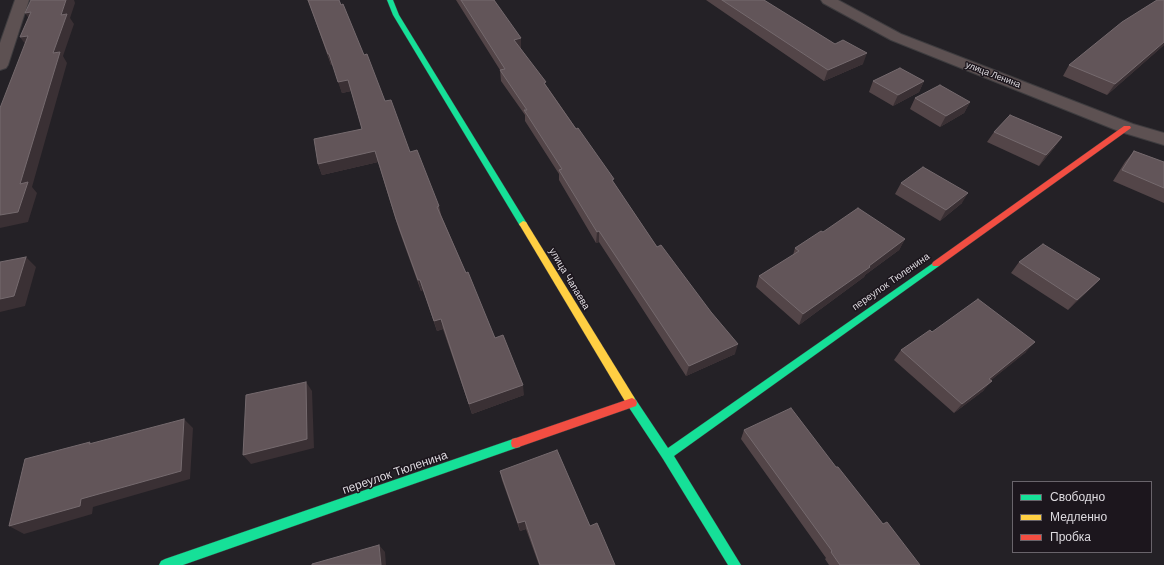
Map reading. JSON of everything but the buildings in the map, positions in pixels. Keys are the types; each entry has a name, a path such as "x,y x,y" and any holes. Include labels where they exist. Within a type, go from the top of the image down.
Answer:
{"street":[{"path":"0,65 22,0"},
{"name":"улица Чапаева","path":"390,0 396,15 632,404 667,455 735,565"},
{"name":"улица Ленина","path":"828,0 896,37 1127,128 1164,139"},
{"name":"переулок Тюленина","path":"667,455 1127,128"},
{"name":"переулок Тюленина","path":"165,565 632,404"}],"traffic: fast":[{"path":"390,0 396,15 523,224"},
{"path":"667,455 936,264"},
{"path":"630,400 667,455 735,565"},
{"path":"165,565 516,443"}],"traffic: slow":[{"path":"523,224 630,400"}],"traffic: jam":[{"path":"936,264 1127,128"},
{"path":"516,443 632,403"}]}
